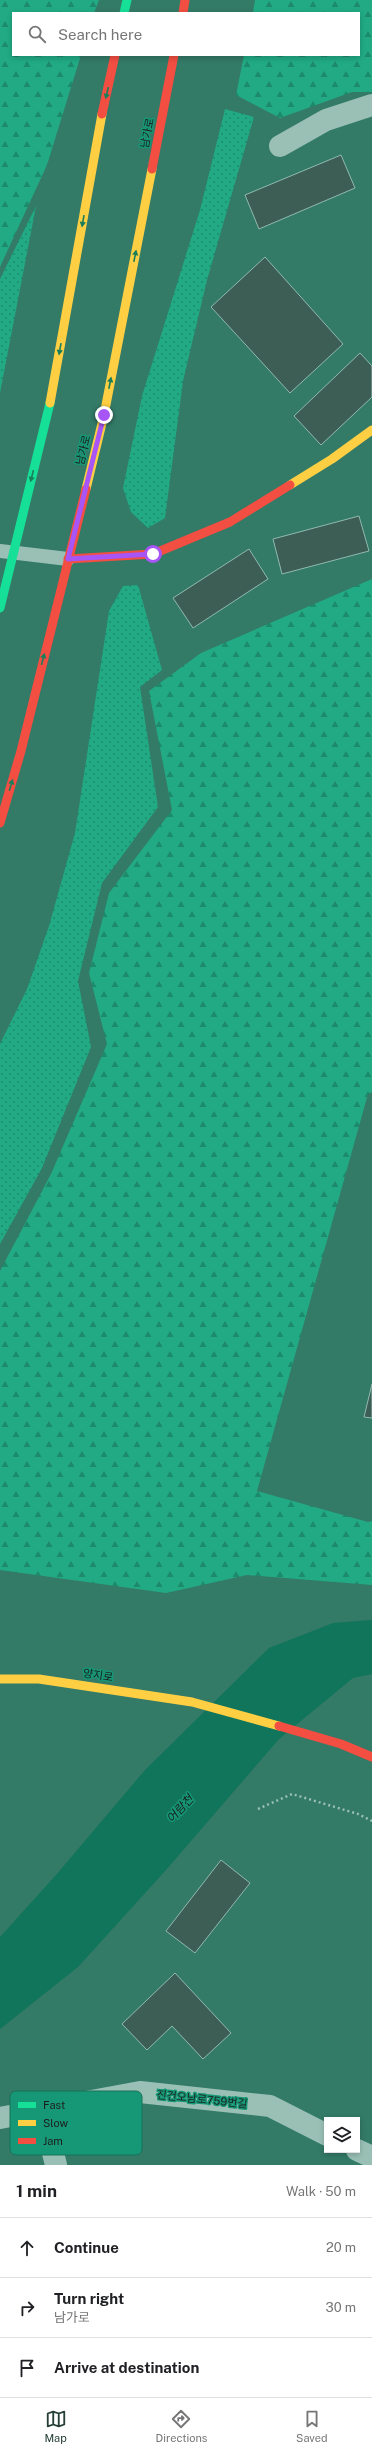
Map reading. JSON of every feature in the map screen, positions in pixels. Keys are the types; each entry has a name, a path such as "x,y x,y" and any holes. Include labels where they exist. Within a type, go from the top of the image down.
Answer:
{"main road":[{"path":"124,12 127,0"},
{"path":"182,12 185,0"},
{"path":"0,608 6,551 51,400 103,110 115,56"},
{"name":"남가로","path":"0,823 21,751 104,415 174,56"},
{"path":"68,559 153,554 230,522 332,459 372,430"},
{"name":"양지로","path":"0,1679 39,1679 192,1702 341,1744 372,1757"}],"street":[{"path":"280,146 326,120 372,105"},
{"name":"진건오남로759번길","path":"142,2092 270,2106 324,2133"},
{"name":"진건오남로759번길","path":"0,2118 10,2116"},
{"path":"360,2151 372,2157"},
{"path":"54,2155 56,2165"}],"lane":[{"path":"6,551 68,559"}],"path":[{"path":"258,1809 292,1794 358,1814 372,1821"}],"green space":[{"path":"0,0 99,0 94,12 12,12 12,56 81,56 47,165 0,267"},
{"path":"255,0 372,0 372,92 352,92 280,118 236,95 244,56 360,56 360,12 253,12"},
{"path":"225,109 254,117 207,280 183,381 165,518 148,528 131,512 123,488 142,396 200,210"},
{"path":"36,206 0,393 0,279"},
{"path":"372,579 372,1092 368,1094 257,1491 368,1522 372,1521 372,1585 247,1575 166,1593 0,1570 0,1271 51,1174 107,1044 89,973 109,893 172,810 149,691 201,653"},
{"path":"138,585 162,670 140,687 158,807 102,883 78,981 91,1047 42,1168 0,1244 0,1044 27,989 49,926 75,833 109,611 123,586"}],"water":[{"name":"어람천","path":"372,1620 372,1674 353,1678 279,1739 166,1870 78,1967 0,2029 0,1937 56,1875 145,1770 269,1648 333,1623"}],"building":[{"path":"341,155 355,188 259,229 245,195"},
{"path":"265,257 343,344 290,393 211,307"},
{"path":"360,353 372,366 372,397 321,445 294,416"},
{"path":"359,516 369,551 282,574 273,539"},
{"path":"249,549 268,579 193,628 173,598"},
{"path":"372,1384 372,1418 364,1417"},
{"path":"221,1860 250,1883 195,1953 166,1931"},
{"path":"175,1973 231,2033 203,2059 172,2026 147,2050 122,2024"}],"traffic: fast":[{"path":"124,12 127,0"},
{"path":"0,608 50,403"}],"traffic: slow":[{"path":"50,403 102,114"},
{"path":"86,489 104,415 152,169"},
{"path":"290,485 332,459 372,430"},
{"path":"0,1679 39,1679 192,1702 279,1726"}],"traffic: jam":[{"path":"183,12 185,0"},
{"path":"102,114 115,56"},
{"path":"152,169 174,56"},
{"path":"68,559 153,554 230,522 290,485"},
{"path":"0,823 21,751 86,489"},
{"path":"279,1726 341,1744 372,1757"}],"route":[{"path":"104,415 68,559 153,554"}]}
